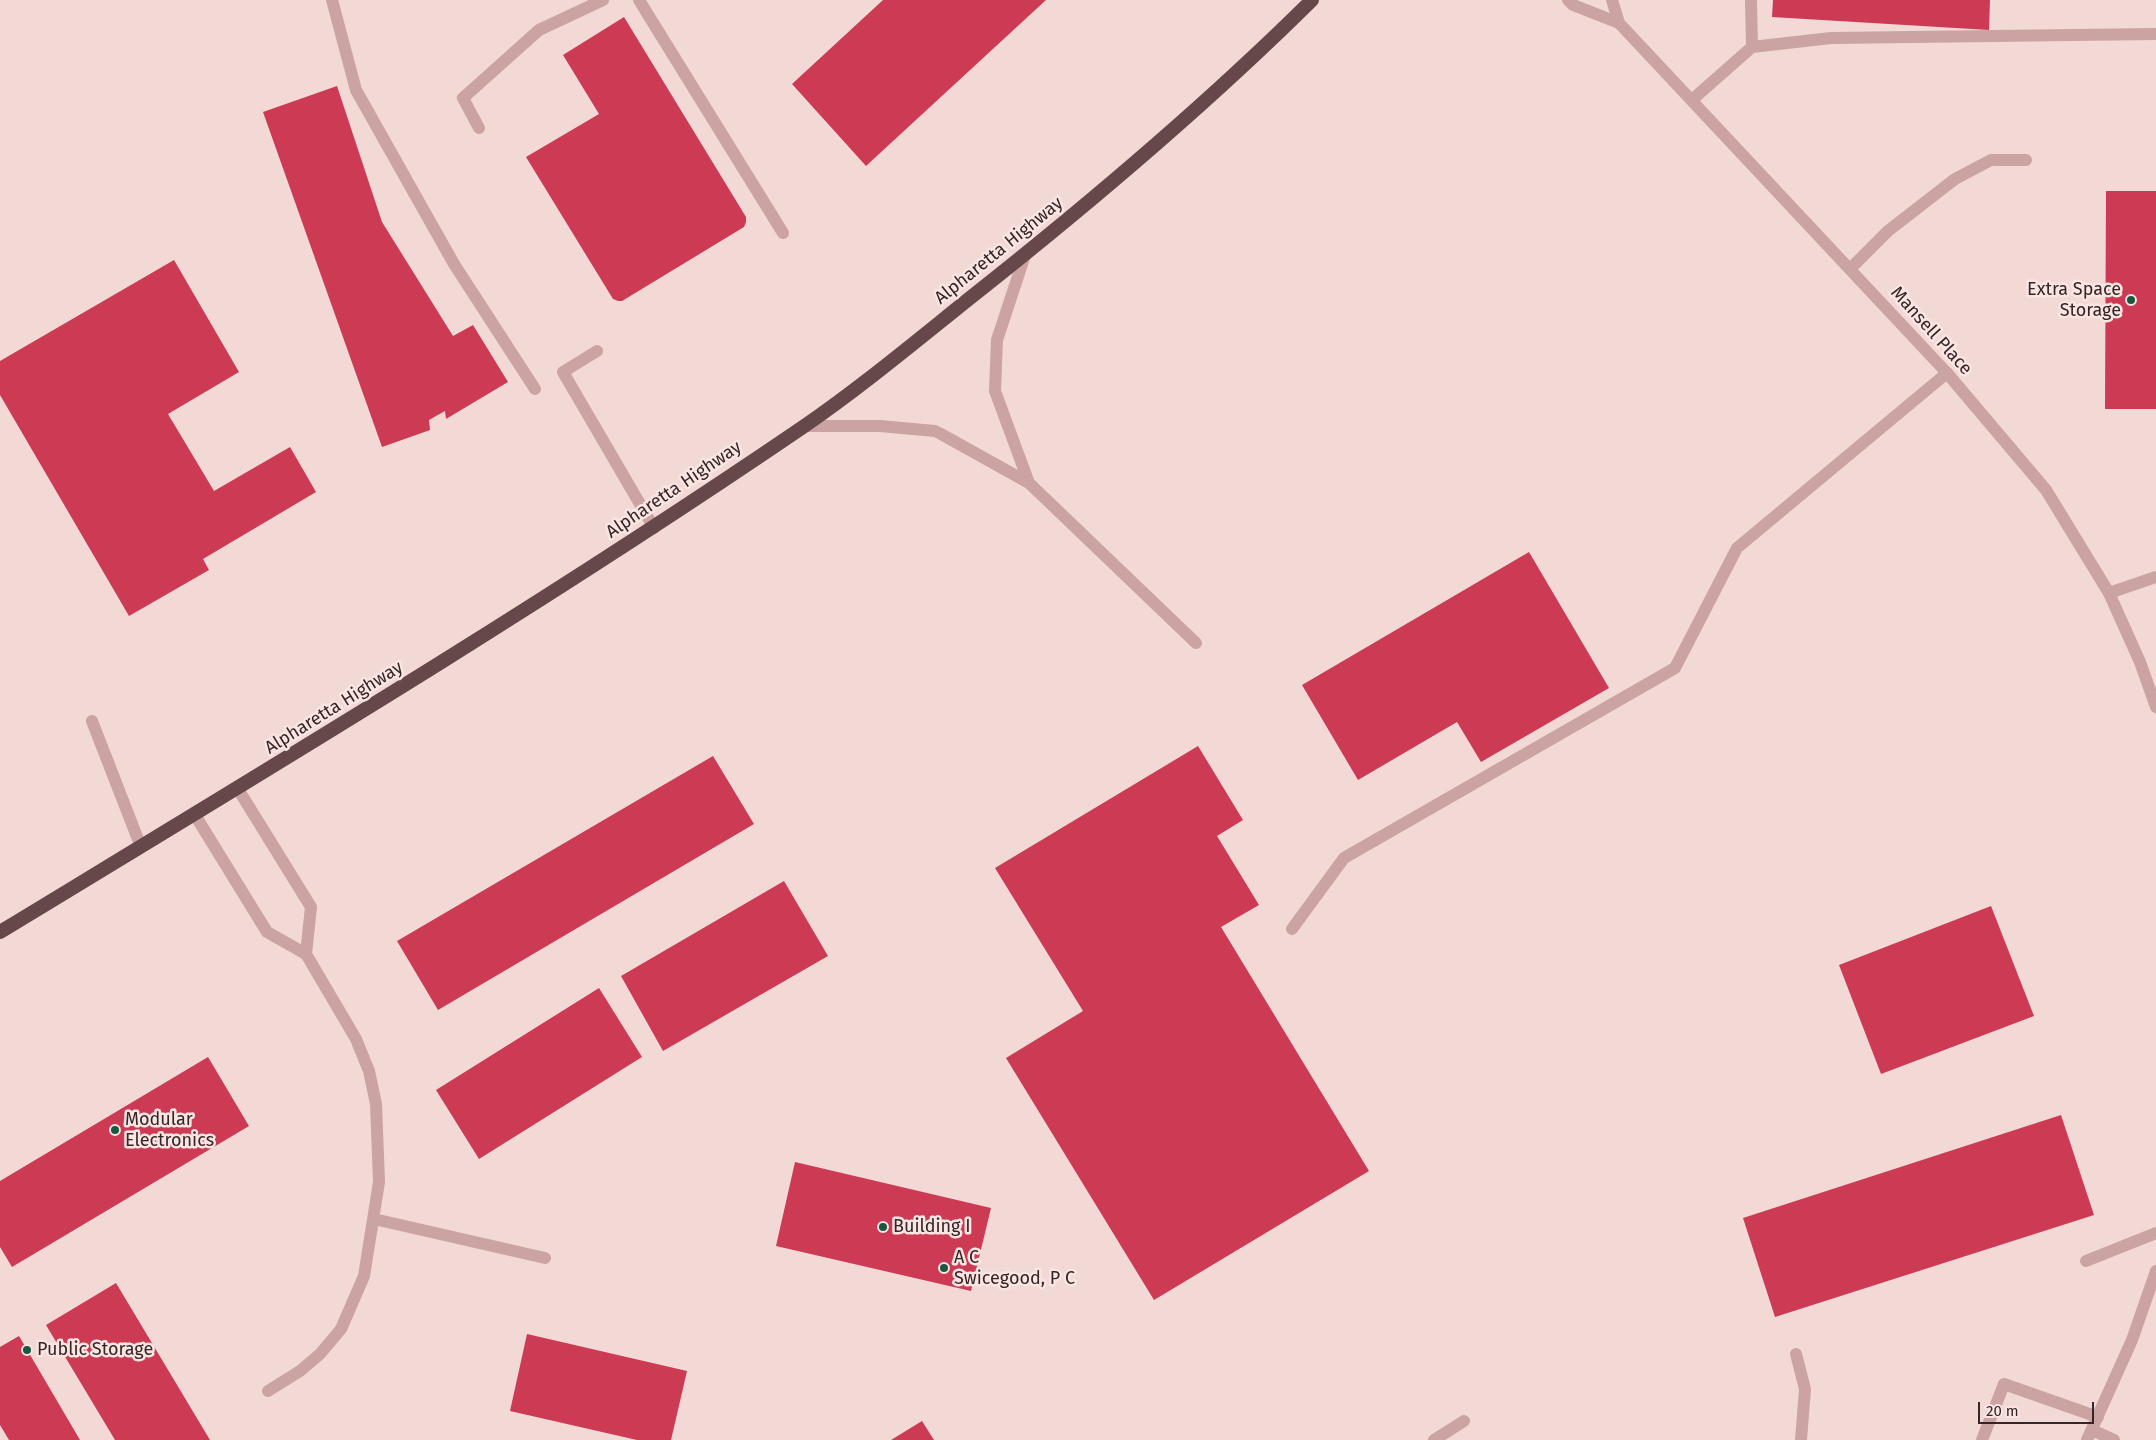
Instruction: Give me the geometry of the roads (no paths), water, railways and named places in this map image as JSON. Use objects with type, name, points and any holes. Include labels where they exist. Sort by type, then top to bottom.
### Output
[{"type":"highway","name":"Alpharetta Highway","points":[[0,932],[238,789],[654,528],[804,426],[882,368],[1068,221],[1239,72],[1312,0]]},
{"type":"street","points":[[332,0],[356,90],[454,264],[535,389]]},
{"type":"street","points":[[479,128],[463,98],[538,30],[603,0]]},
{"type":"street","points":[[639,0],[782,233]]},
{"type":"street","name":"Mansell Place","points":[[1568,0],[1573,5],[1619,23],[1693,99],[1947,373],[2046,490],[2109,594],[2140,662],[2156,707]]},
{"type":"street","name":"Mansell Place","points":[[1612,0],[1619,23]]},
{"type":"street","points":[[1751,0],[1752,47]]},
{"type":"street","points":[[1693,99],[1752,47],[1830,38],[2156,34]]},
{"type":"street","points":[[1850,269],[1888,231],[1955,179],[1991,160],[2026,160]]},
{"type":"street","points":[[1026,254],[997,340],[996,390],[1029,483]]},
{"type":"street","points":[[597,350],[563,372],[654,528]]},
{"type":"street","points":[[1292,929],[1344,858],[1675,668],[1737,548],[1947,373]]},
{"type":"street","points":[[804,426],[880,426],[935,431],[1029,483],[1196,643]]},
{"type":"street","points":[[2109,594],[2156,577]]},
{"type":"street","points":[[92,721],[141,847]]},
{"type":"street","points":[[238,789],[311,907],[306,954]]},
{"type":"street","points":[[195,815],[267,932],[306,954],[356,1039],[369,1071],[376,1104],[379,1182],[364,1276],[341,1329],[320,1354],[300,1371],[268,1390]]},
{"type":"street","points":[[374,1219],[545,1258]]},
{"type":"street","points":[[2086,1261],[2156,1234]]},
{"type":"street","points":[[2114,1440],[2089,1435],[2132,1340],[2156,1272]]},
{"type":"street","points":[[1796,1354],[1805,1389],[1801,1440]]},
{"type":"street","points":[[1982,1440],[2004,1384],[2098,1417]]},
{"type":"street","points":[[1434,1440],[1464,1421]]},
{"type":"place","name":"Extra Space Storage","points":[[2131,300]]},
{"type":"place","name":"Modular Electronics","points":[[115,1130]]},
{"type":"place","name":"Building I","points":[[883,1227]]},
{"type":"place","name":"A C Swicegood, P C","points":[[944,1268]]},
{"type":"place","name":"Public Storage","points":[[27,1350]]}]
